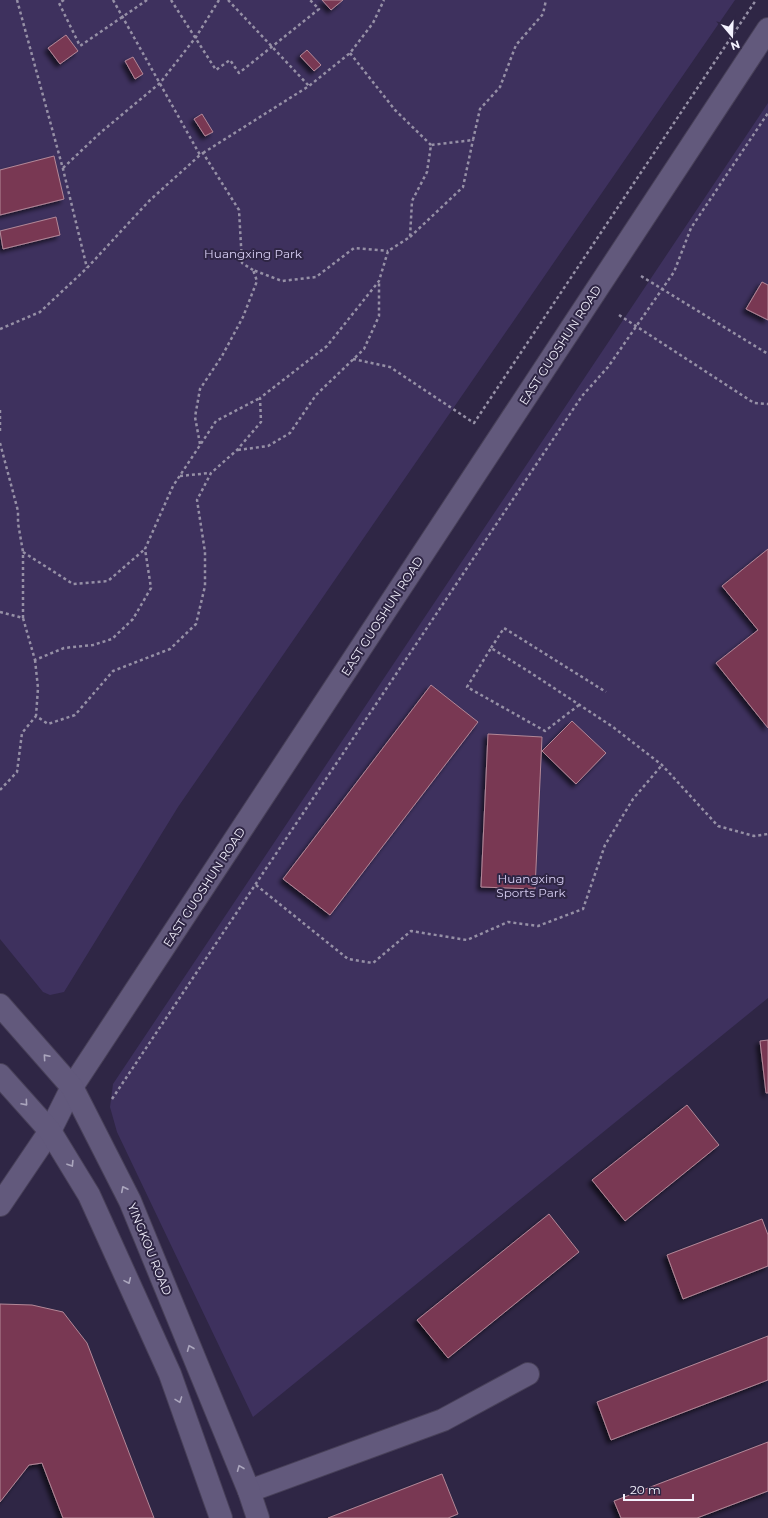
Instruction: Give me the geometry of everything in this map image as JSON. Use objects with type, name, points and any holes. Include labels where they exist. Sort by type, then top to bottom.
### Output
[{"type":"street","name":"EAST GUOSHUN ROAD","points":[[0,1205],[50,1131],[72,1087],[768,29]]},
{"type":"street","name":"YINGKOU ROAD","points":[[0,1005],[72,1087],[130,1201],[249,1491],[258,1518]]},
{"type":"street","points":[[0,1075],[50,1131],[90,1195],[170,1374],[221,1518]]},
{"type":"street","points":[[249,1491],[443,1420],[528,1374]]},
{"type":"path","points":[[17,0],[63,168],[87,268]]},
{"type":"path","points":[[64,0],[59,3],[80,46],[147,0]]},
{"type":"path","points":[[113,0],[201,154],[239,210],[242,263],[253,270],[282,281],[316,277],[354,248],[388,251],[410,237],[463,187],[480,109],[500,87],[516,45],[542,14],[546,0]]},
{"type":"path","points":[[170,0],[196,37],[216,70],[230,60],[239,74],[273,48],[319,9],[310,0]]},
{"type":"path","points":[[63,168],[100,133],[160,83],[196,37],[219,0]]},
{"type":"path","points":[[228,0],[309,86]]},
{"type":"path","points":[[0,329],[40,312],[87,268],[149,201],[201,154],[309,86],[350,53],[373,24],[384,0]]},
{"type":"path","points":[[353,359],[390,367],[474,423],[756,0]]},
{"type":"path","points":[[350,53],[395,110],[431,145]]},
{"type":"path","points":[[112,1099],[582,396],[608,367],[674,272],[691,228],[768,113]]},
{"type":"path","points":[[431,145],[473,140]]},
{"type":"path","points":[[410,237],[412,201],[427,172],[431,145]]},
{"type":"path","points":[[237,450],[268,446],[290,434],[316,395],[364,349],[378,316],[379,281],[388,251]]},
{"type":"path","points":[[200,444],[195,417],[200,389],[222,356],[243,317],[257,281],[253,270]]},
{"type":"path","points":[[641,276],[768,354]]},
{"type":"path","points":[[23,552],[73,584],[108,581],[145,549],[173,486],[216,421],[260,398],[327,346],[379,281]]},
{"type":"path","points":[[619,315],[754,403],[768,404]]},
{"type":"path","points":[[36,716],[48,724],[75,715],[113,671],[170,649],[196,624],[205,586],[205,552],[197,500],[211,473],[237,450],[261,422],[260,398]]},
{"type":"path","points":[[0,410],[0,431]]},
{"type":"path","points":[[0,443],[18,511],[18,523],[23,552],[23,618],[35,660],[38,688],[36,716],[22,733],[17,772],[0,790]]},
{"type":"path","points":[[180,476],[211,473]]},
{"type":"path","points":[[35,660],[64,648],[93,645],[112,639],[133,619],[151,588],[145,549]]},
{"type":"path","points":[[0,612],[23,618]]},
{"type":"path","points":[[579,705],[545,731],[467,687],[504,628],[606,692]]},
{"type":"path","points":[[491,648],[613,727],[662,765],[718,826],[754,836],[768,834]]},
{"type":"path","points":[[256,885],[348,959],[373,963],[411,930],[467,940],[508,922],[538,926],[583,909],[605,845],[633,799],[662,765]]},
{"type":"green space","name":"Huangxing Park","points":[[0,0],[735,0],[178,807],[64,992],[50,995],[43,992],[0,939]]},
{"type":"green space","name":"Huangxing Sports Park","points":[[768,103],[768,998],[253,1417],[117,1132],[110,1107],[113,1084]]},
{"type":"building","points":[[322,0],[343,0],[331,10]]},
{"type":"building","points":[[66,35],[78,51],[60,64],[48,48]]},
{"type":"building","points":[[307,50],[321,65],[314,71],[300,56]]},
{"type":"building","points":[[133,57],[143,74],[135,79],[125,61]]},
{"type":"building","points":[[202,114],[213,132],[205,136],[194,119]]},
{"type":"building","points":[[54,156],[64,199],[0,215],[0,170]]},
{"type":"building","points":[[56,217],[60,235],[3,249],[0,231]]},
{"type":"building","points":[[762,282],[768,285],[768,320],[746,309]]},
{"type":"building","points":[[768,549],[768,728],[716,663],[758,630],[722,586]]},
{"type":"building","points":[[431,685],[478,722],[330,915],[283,879]]},
{"type":"building","points":[[572,721],[606,753],[576,784],[542,751]]},
{"type":"building","points":[[488,734],[542,737],[535,889],[481,887]]},
{"type":"building","points":[[768,1040],[768,1093],[766,1093],[760,1041]]},
{"type":"building","points":[[687,1105],[719,1145],[625,1221],[592,1180]]},
{"type":"building","points":[[549,1214],[579,1252],[448,1358],[417,1320]]},
{"type":"building","points":[[762,1219],[768,1235],[768,1266],[683,1299],[667,1255]]},
{"type":"building","points":[[0,1304],[32,1305],[63,1312],[87,1343],[154,1518],[63,1518],[42,1463],[29,1465],[0,1502]]},
{"type":"building","points":[[768,1336],[768,1380],[611,1440],[597,1402]]},
{"type":"building","points":[[768,1442],[768,1491],[697,1518],[621,1518],[614,1501]]},
{"type":"building","points":[[442,1474],[458,1514],[448,1518],[328,1518]]}]
